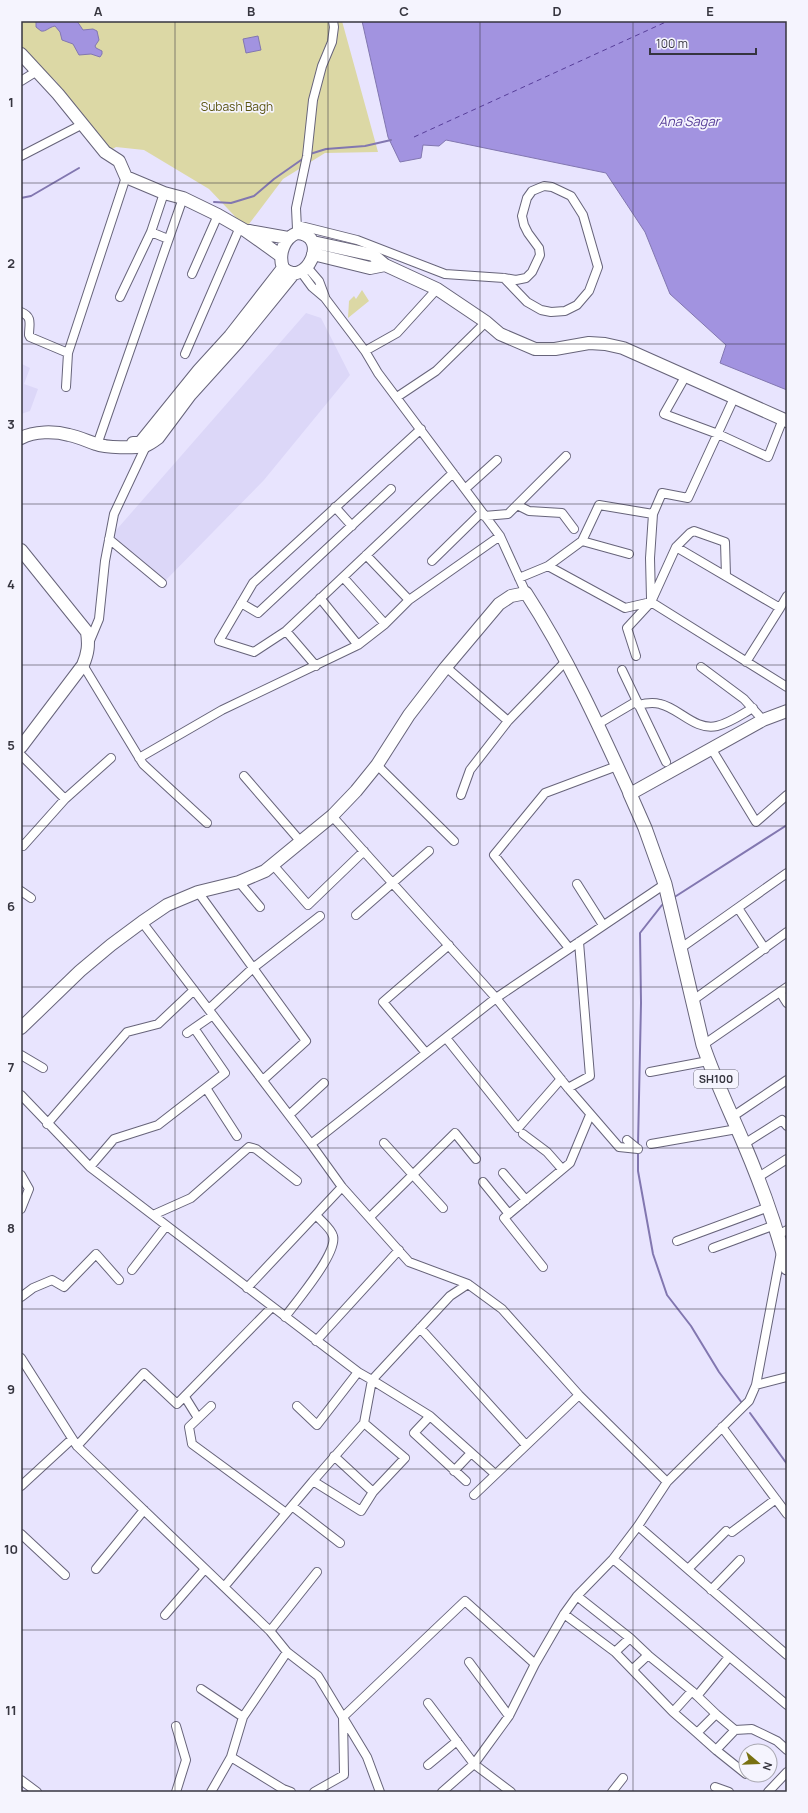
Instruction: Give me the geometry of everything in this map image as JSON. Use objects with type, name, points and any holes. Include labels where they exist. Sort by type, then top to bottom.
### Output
[{"type":"main road","name":"SH100","points":[[630,794],[645,828],[670,904],[692,1000],[708,1061],[781,1234],[787,1268]]},
{"type":"street","points":[[233,340],[282,262],[285,244],[294,232],[296,208],[307,156],[314,100],[322,66],[332,42],[334,27],[333,21]]},
{"type":"street","points":[[21,54],[84,124],[105,152],[118,161],[126,177],[164,193],[183,198],[218,215],[243,229],[282,262],[285,270],[300,271],[319,281],[325,298],[365,351],[378,373],[500,536],[526,593],[548,627],[598,724],[630,794],[763,720],[787,711]]},
{"type":"street","points":[[21,81],[37,71]]},
{"type":"street","points":[[21,156],[84,124]]},
{"type":"street","points":[[66,387],[68,353],[126,177]]},
{"type":"street","points":[[243,229],[294,232],[357,240],[445,274],[504,278],[516,280],[526,278],[532,272],[538,261],[539,248],[528,233],[522,216],[527,198],[532,191],[544,186],[552,187],[571,196],[583,215],[598,267],[589,291],[577,305],[565,311],[551,312],[541,310],[526,302],[504,278]]},
{"type":"street","points":[[120,297],[151,232],[164,193]]},
{"type":"street","points":[[98,443],[183,198]]},
{"type":"street","points":[[192,274],[218,215]]},
{"type":"street","points":[[185,354],[243,229]]},
{"type":"street","points":[[151,232],[168,239]]},
{"type":"street","points":[[294,232],[307,235],[313,242],[373,255],[385,265],[437,289],[486,322],[500,334],[535,348],[555,349],[589,343],[605,344],[623,348],[685,377],[785,420],[768,457],[718,434],[664,414],[685,377]]},
{"type":"street","points":[[98,443],[140,443],[233,340],[300,271],[313,254],[313,242]]},
{"type":"street","points":[[313,254],[370,268],[385,265]]},
{"type":"street","points":[[365,351],[396,333],[437,289]]},
{"type":"street","points":[[21,312],[28,316],[30,320],[30,338],[68,353]]},
{"type":"street","points":[[397,397],[436,371],[486,322]]},
{"type":"street","points":[[21,747],[82,665],[88,653],[89,644],[99,619],[108,539],[117,508],[146,446],[158,438],[187,392]]},
{"type":"street","points":[[651,602],[650,558],[654,514],[662,493],[688,498],[734,398]]},
{"type":"street","points":[[421,429],[253,583],[219,641],[254,652],[286,631],[454,473]]},
{"type":"street","points":[[21,438],[27,435],[53,433],[68,434],[98,443],[146,446]]},
{"type":"street","points":[[432,561],[483,514],[508,514],[566,456]]},
{"type":"street","points":[[465,489],[497,460]]},
{"type":"street","points":[[241,604],[256,613],[258,612],[391,490]]},
{"type":"street","points":[[517,505],[529,511],[562,513],[574,529]]},
{"type":"street","points":[[519,578],[548,566],[582,541],[599,505],[654,514]]},
{"type":"street","points":[[335,507],[352,526]]},
{"type":"street","points":[[636,656],[627,628],[651,602],[676,546],[690,533],[694,531],[725,542],[726,576]]},
{"type":"street","points":[[136,752],[358,645],[385,624],[409,600],[500,536]]},
{"type":"street","points":[[108,539],[162,583]]},
{"type":"street","points":[[582,541],[629,554]]},
{"type":"street","points":[[676,546],[780,608]]},
{"type":"street","points":[[21,550],[87,632],[89,644]]},
{"type":"street","points":[[366,555],[409,600]]},
{"type":"street","points":[[548,566],[625,608],[651,602],[787,687]]},
{"type":"street","points":[[343,576],[385,624]]},
{"type":"street","points":[[23,1026],[80,971],[111,945],[167,905],[198,892],[239,882],[274,866],[332,816],[356,791],[377,765],[409,715],[500,604],[511,596],[526,593]]},
{"type":"street","points":[[746,662],[787,596]]},
{"type":"street","points":[[320,598],[358,645]]},
{"type":"street","points":[[286,631],[316,666]]},
{"type":"street","points":[[461,795],[470,770],[508,721],[566,661]]},
{"type":"street","points":[[82,665],[143,764],[207,823]]},
{"type":"street","points":[[701,667],[731,688],[753,708],[763,720]]},
{"type":"street","points":[[446,668],[508,721]]},
{"type":"street","points":[[622,670],[666,762]]},
{"type":"street","points":[[598,724],[638,703],[662,704],[689,719],[715,727],[724,724],[753,708]]},
{"type":"street","points":[[711,748],[756,822],[787,795]]},
{"type":"street","points":[[21,755],[65,799]]},
{"type":"street","points":[[21,844],[23,846],[65,799],[111,758]]},
{"type":"street","points":[[377,765],[454,841]]},
{"type":"street","points":[[569,948],[494,854],[546,793],[617,766]]},
{"type":"street","points":[[244,776],[301,842]]},
{"type":"street","points":[[332,816],[496,998],[590,1115],[619,1147],[638,1149],[627,1140]]},
{"type":"street","points":[[274,866],[308,905],[364,851]]},
{"type":"street","points":[[356,915],[429,851]]},
{"type":"street","points":[[681,948],[787,873]]},
{"type":"street","points":[[239,882],[260,906]]},
{"type":"street","points":[[577,884],[603,925]]},
{"type":"street","points":[[311,1144],[496,998],[603,925],[665,887]]},
{"type":"street","points":[[21,891],[30,898]]},
{"type":"street","points":[[198,892],[306,1041],[263,1080]]},
{"type":"street","points":[[738,908],[765,949]]},
{"type":"street","points":[[187,1033],[211,1012],[253,968],[320,916]]},
{"type":"street","points":[[142,922],[263,1080],[342,1187],[409,1262],[468,1284],[502,1309],[579,1395],[667,1482]]},
{"type":"street","points":[[692,1000],[787,932]]},
{"type":"street","points":[[568,1088],[590,1076],[579,942]]},
{"type":"street","points":[[426,1053],[383,1002],[449,945]]},
{"type":"street","points":[[703,1044],[787,987]]},
{"type":"street","points":[[47,1124],[127,1032],[158,1024],[194,990]]},
{"type":"street","points":[[780,992],[787,1003]]},
{"type":"street","points":[[90,1167],[114,1139],[158,1125],[225,1073],[194,1028]]},
{"type":"street","points":[[446,1038],[518,1128],[561,1079]]},
{"type":"street","points":[[21,1055],[43,1068]]},
{"type":"street","points":[[650,1072],[708,1061]]},
{"type":"street","points":[[651,1144],[735,1123],[787,1080]]},
{"type":"street","points":[[289,1115],[324,1083]]},
{"type":"street","points":[[206,1088],[237,1136]]},
{"type":"street","points":[[21,1095],[47,1124],[90,1167],[152,1216],[358,1372],[430,1416],[495,1474]]},
{"type":"street","points":[[543,1267],[504,1218],[570,1163],[590,1115]]},
{"type":"street","points":[[744,1144],[782,1120],[787,1126]]},
{"type":"street","points":[[370,1217],[455,1133],[476,1159]]},
{"type":"street","points":[[523,1134],[547,1152],[562,1169]]},
{"type":"street","points":[[384,1143],[443,1208]]},
{"type":"street","points":[[152,1216],[191,1198],[249,1147],[256,1149],[297,1181]]},
{"type":"street","points":[[758,1178],[787,1159]]},
{"type":"street","points":[[503,1173],[526,1200]]},
{"type":"street","points":[[21,1175],[29,1190],[21,1209]]},
{"type":"street","points":[[482,1182],[509,1214]]},
{"type":"street","points":[[247,1288],[342,1187]]},
{"type":"street","points":[[677,1242],[769,1207]]},
{"type":"street","points":[[285,1317],[325,1263],[333,1246],[334,1241],[332,1232],[316,1215]]},
{"type":"street","points":[[132,1270],[166,1226]]},
{"type":"street","points":[[442,1792],[474,1764],[509,1716],[535,1664],[564,1614],[577,1596],[613,1559],[638,1526],[667,1482],[749,1401],[756,1385],[781,1234],[713,1248]]},
{"type":"street","points":[[316,1341],[399,1250]]},
{"type":"street","points":[[21,1297],[33,1288],[52,1280],[64,1288],[96,1254],[119,1280]]},
{"type":"street","points":[[224,1587],[313,1480],[364,1423],[372,1380],[450,1296],[468,1284]]},
{"type":"street","points":[[77,1446],[144,1373],[177,1404],[272,1307]]},
{"type":"street","points":[[420,1328],[526,1445]]},
{"type":"street","points":[[21,1358],[77,1446],[270,1631],[287,1652],[318,1676],[367,1757],[380,1792]]},
{"type":"street","points":[[297,1406],[317,1425],[358,1372]]},
{"type":"street","points":[[756,1385],[787,1377]]},
{"type":"street","points":[[474,1495],[579,1395]]},
{"type":"street","points":[[185,1397],[198,1418]]},
{"type":"street","points":[[211,1406],[188,1427],[192,1444],[286,1514]]},
{"type":"street","points":[[430,1416],[414,1433],[466,1481]]},
{"type":"street","points":[[313,1480],[361,1511],[373,1492],[405,1458],[364,1423]]},
{"type":"street","points":[[722,1427],[787,1514]]},
{"type":"street","points":[[22,1484],[72,1439]]},
{"type":"street","points":[[454,1471],[471,1453]]},
{"type":"street","points":[[334,1456],[373,1492]]},
{"type":"street","points":[[688,1569],[729,1531],[776,1499]]},
{"type":"street","points":[[292,1506],[340,1543]]},
{"type":"street","points":[[96,1570],[144,1510]]},
{"type":"street","points":[[638,1526],[787,1655]]},
{"type":"street","points":[[21,1534],[65,1575]]},
{"type":"street","points":[[613,1559],[787,1705]]},
{"type":"street","points":[[711,1590],[740,1560]]},
{"type":"street","points":[[165,1615],[205,1569]]},
{"type":"street","points":[[270,1631],[317,1572]]},
{"type":"street","points":[[577,1596],[630,1638],[735,1730]]},
{"type":"street","points":[[314,1792],[344,1775],[343,1717],[465,1601],[535,1664]]},
{"type":"street","points":[[564,1614],[615,1652],[673,1712],[738,1768]]},
{"type":"street","points":[[615,1652],[630,1638]]},
{"type":"street","points":[[210,1792],[231,1758],[243,1717],[287,1652]]},
{"type":"street","points":[[632,1670],[648,1655]]},
{"type":"street","points":[[673,1712],[695,1694],[729,1657]]},
{"type":"street","points":[[469,1662],[509,1716]]},
{"type":"street","points":[[201,1690],[243,1717]]},
{"type":"street","points":[[428,1703],[474,1764],[512,1792]]},
{"type":"street","points":[[697,1733],[716,1714]]},
{"type":"street","points":[[176,1726],[186,1760],[176,1792]]},
{"type":"street","points":[[716,1750],[735,1730],[752,1728],[777,1741],[787,1750]]},
{"type":"street","points":[[428,1764],[457,1741]]},
{"type":"street","points":[[231,1758],[283,1790],[291,1792]]},
{"type":"street","points":[[768,1792],[787,1772]]},
{"type":"street","points":[[612,1792],[623,1778]]},
{"type":"street","points":[[21,1780],[37,1792]]},
{"type":"street","points":[[715,1787],[729,1792]]},
{"type":"shaded area","points":[[306,313],[321,318],[350,375],[264,480],[164,582],[111,536]]},
{"type":"shaded area","points":[[21,351],[22,364],[30,368],[24,384],[38,389],[30,411],[21,414]]},
{"type":"green space","name":"Subash Bagh","points":[[21,21],[342,21],[378,152],[325,153],[283,179],[246,228],[209,189],[144,150],[116,147],[103,154],[56,81],[21,52]]},
{"type":"green space","points":[[362,290],[369,301],[348,318],[349,301],[354,296],[356,299]]},
{"type":"water","points":[[36,21],[77,21],[83,30],[93,29],[97,31],[99,40],[95,46],[102,51],[102,54],[100,57],[91,54],[79,55],[73,44],[62,40],[60,32],[55,26],[41,31],[36,27]]},
{"type":"water","name":"Ana Sagar","points":[[362,21],[787,21],[787,390],[720,363],[726,345],[670,294],[645,232],[606,173],[446,140],[439,146],[423,145],[421,158],[400,162],[388,137]]},
{"type":"water","points":[[258,36],[261,50],[246,53],[243,39]]},
{"type":"waterway","points":[[310,154],[326,149],[365,146],[391,140]]},
{"type":"waterway","points":[[214,202],[231,203],[254,196],[274,179],[304,158]]},
{"type":"waterway","points":[[21,198],[31,196],[79,168]]},
{"type":"waterway","points":[[673,898],[787,825]]},
{"type":"waterway","points":[[638,1145],[641,1003],[640,933],[662,905]]},
{"type":"waterway","points":[[638,1152],[638,1171],[653,1254],[667,1295],[691,1326],[719,1372],[742,1403]]},
{"type":"waterway","points":[[750,1413],[787,1464]]},
{"type":"ferry route","points":[[414,137],[668,21]]}]
